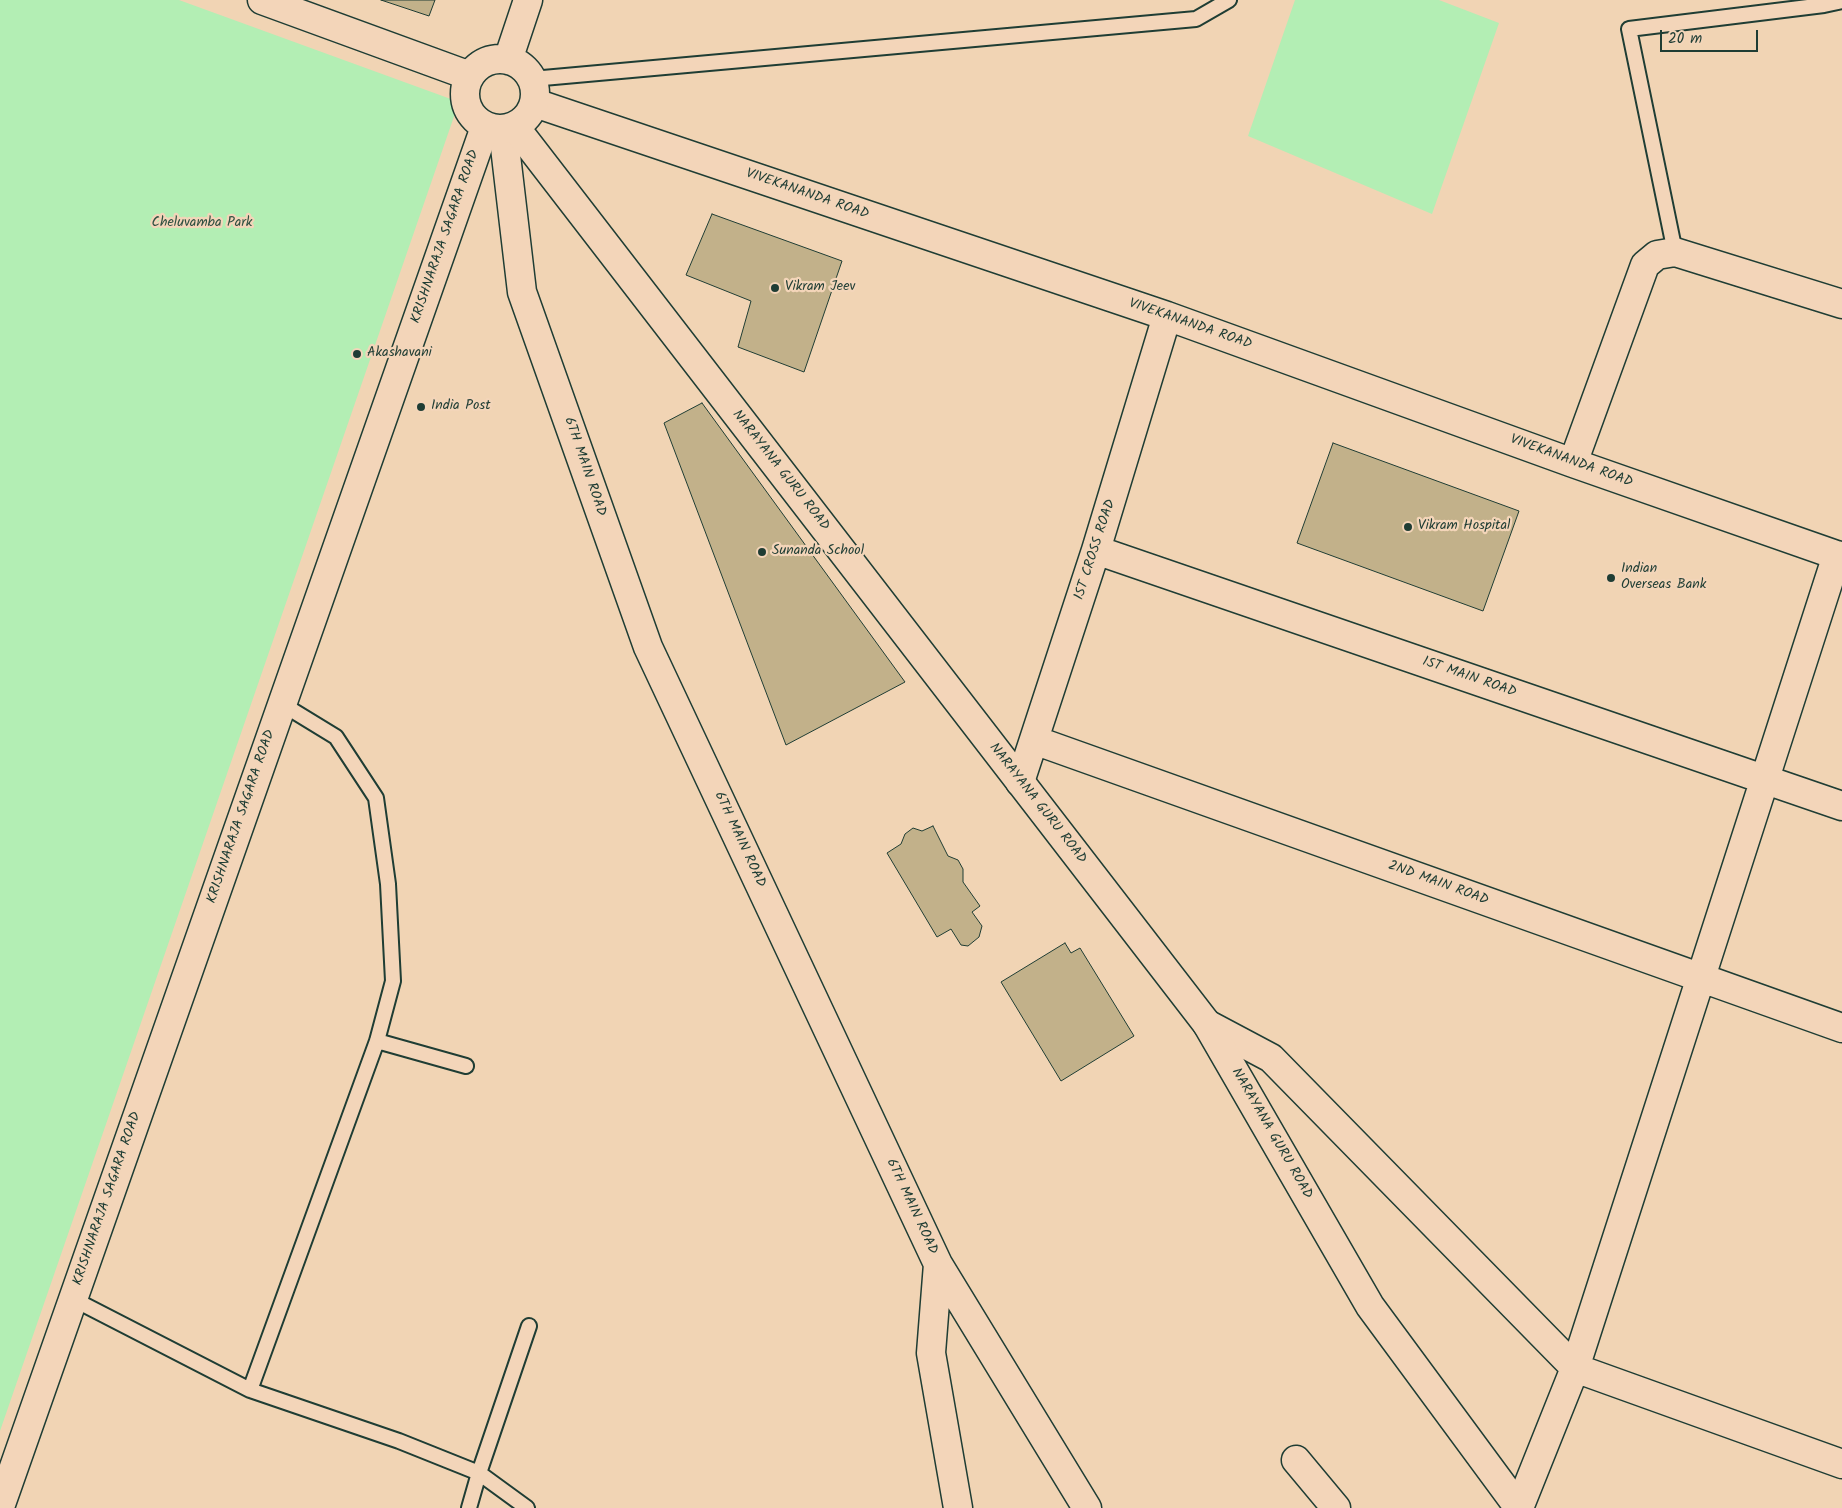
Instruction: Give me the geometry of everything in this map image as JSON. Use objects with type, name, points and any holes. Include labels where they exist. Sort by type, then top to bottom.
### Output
[{"type":"street","points":[[262,0],[470,76]]},
{"type":"street","points":[[508,60],[528,0]]},
{"type":"street","points":[[493,60],[516,62],[526,70],[533,91],[530,114],[522,122],[501,128],[478,123],[470,114],[465,104],[466,80],[470,76],[482,63],[493,60]]},
{"type":"street","name":"VIVEKANANDA ROAD","points":[[533,91],[1167,316],[1573,463],[1839,556]]},
{"type":"street","name":"KRISHNARAJA SAGARA ROAD","points":[[0,1507],[282,704],[501,128]]},
{"type":"street","name":"NARAYANA GURU ROAD","points":[[501,128],[1020,782],[1208,1024],[1370,1306],[1519,1508]]},
{"type":"street","name":"6TH MAIN ROAD","points":[[501,128],[522,292],[648,647],[938,1264],[1087,1508]]},
{"type":"street","points":[[1573,463],[1645,265],[1657,255],[1675,252],[1842,304]]},
{"type":"street","name":"1ST CROSS ROAD","points":[[1020,782],[1096,550],[1167,316]]},
{"type":"street","name":"1ST MAIN ROAD","points":[[1096,550],[1842,806]]},
{"type":"street","points":[[1519,1508],[1575,1368],[1764,780],[1839,556]]},
{"type":"street","name":"2ND MAIN ROAD","points":[[1034,740],[1842,1028]]},
{"type":"street","points":[[1208,1024],[1271,1058],[1575,1368],[1842,1464]]},
{"type":"street","points":[[938,1264],[931,1353],[958,1508]]},
{"type":"street","points":[[1296,1460],[1336,1508]]},
{"type":"lane","points":[[533,91],[1196,19],[1229,0]]},
{"type":"lane","points":[[1675,252],[1629,30],[1824,5],[1842,1]]},
{"type":"lane","points":[[250,1390],[377,1041],[393,981],[388,884],[376,798],[336,737],[282,704]]},
{"type":"lane","points":[[377,1041],[466,1066]]},
{"type":"lane","points":[[73,1299],[250,1390],[399,1441],[479,1473],[527,1508]]},
{"type":"lane","points":[[469,1508],[529,1326]]},
{"type":"green space","name":"Cheluvamba Park","points":[[0,0],[179,0],[459,102],[0,1431]]},
{"type":"green space","points":[[1295,0],[1439,0],[1499,23],[1432,214],[1248,136]]},
{"type":"building","points":[[381,0],[435,0],[429,16]]},
{"type":"building","name":"Vikram Jeev","points":[[712,214],[842,261],[804,372],[738,347],[751,301],[686,275]]},
{"type":"building","name":"Sunanda School","points":[[702,403],[905,682],[786,745],[664,423]]},
{"type":"building","name":"Vikram Hospital","points":[[1333,443],[1519,511],[1483,611],[1297,543]]},
{"type":"building","points":[[933,826],[948,856],[958,860],[963,869],[963,882],[980,906],[972,912],[982,926],[979,937],[968,946],[961,945],[951,929],[937,937],[887,853],[901,844],[905,834],[913,828],[922,831]]},
{"type":"building","points":[[1065,943],[1071,953],[1080,948],[1134,1036],[1061,1081],[1001,982]]},
{"type":"place","name":"Vikram Jeev","points":[[775,288]]},
{"type":"place","name":"Akashavani","points":[[357,354]]},
{"type":"place","name":"India Post","points":[[421,407]]},
{"type":"place","name":"Vikram Hospital","points":[[1408,527]]},
{"type":"place","name":"Sunanda School","points":[[762,552]]},
{"type":"place","name":"Indian Overseas Bank","points":[[1611,578]]}]
